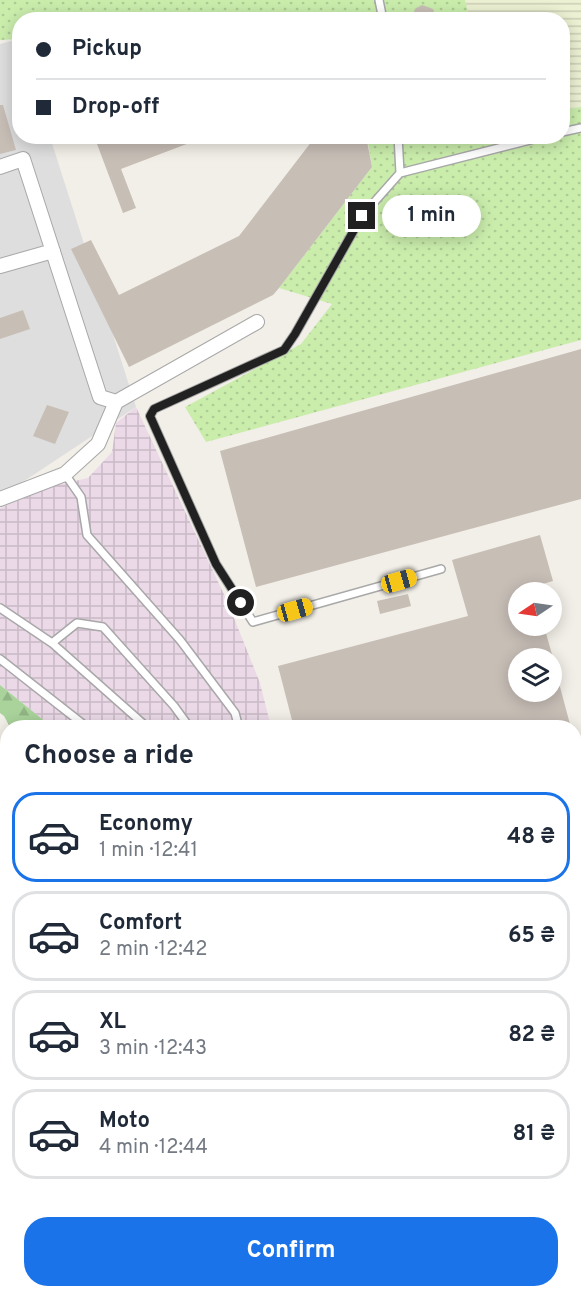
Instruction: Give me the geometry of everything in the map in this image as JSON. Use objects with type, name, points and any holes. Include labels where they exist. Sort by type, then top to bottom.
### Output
[{"type":"street","points":[[0,167],[23,159],[100,397],[116,402]]},
{"type":"street","points":[[0,266],[53,251]]},
{"type":"street","points":[[0,499],[65,474],[98,444],[116,402],[257,322]]},
{"type":"lane","points":[[398,144],[400,173]]},
{"type":"lane","points":[[441,569],[253,622],[216,564],[150,416],[154,409],[284,350],[362,216],[400,173],[514,144]]},
{"type":"lane","points":[[65,474],[81,497],[87,535],[180,640],[236,713],[237,720]]},
{"type":"lane","points":[[0,608],[52,643],[139,720]]},
{"type":"lane","points":[[52,643],[77,623],[103,627],[184,720]]},
{"type":"lane","points":[[0,658],[78,720]]},
{"type":"shaded area","points":[[12,41],[12,144],[52,144],[136,407],[0,497],[0,44]]},
{"type":"shaded area","points":[[136,407],[228,603],[260,683],[269,720],[43,720],[0,685],[0,508],[53,486],[88,478],[112,452],[116,423]]},
{"type":"green space","points":[[0,0],[465,0],[468,12],[12,12],[12,39],[0,40]]},
{"type":"green space","points":[[465,0],[581,0],[581,107],[570,109],[570,12],[468,12]]},
{"type":"green space","points":[[581,107],[581,340],[206,442],[185,407],[301,344],[332,304],[279,288],[372,167],[368,144],[570,144],[570,109]]},
{"type":"green space","points":[[0,685],[43,720],[6,720],[0,713]]},
{"type":"building","points":[[422,5],[433,9],[434,12],[414,12]]},
{"type":"building","points":[[0,105],[3,105],[12,144],[14,144],[16,150],[0,154]]},
{"type":"building","points":[[97,144],[187,144],[121,169],[136,208],[123,213]]},
{"type":"building","points":[[310,144],[368,144],[372,167],[273,295],[129,367],[71,249],[91,240],[119,295],[239,236]]},
{"type":"building","points":[[23,310],[30,329],[0,339],[0,318]]},
{"type":"building","points":[[581,349],[581,499],[256,587],[220,451]]},
{"type":"building","points":[[47,405],[69,412],[55,444],[33,436]]},
{"type":"building","points":[[540,535],[553,581],[508,582],[508,636],[547,636],[550,648],[508,648],[508,702],[562,702],[562,694],[569,720],[292,720],[278,666],[468,616],[452,560]]},
{"type":"building","points":[[408,594],[411,606],[380,614],[377,601]]},
{"type":"route","points":[[241,603],[216,564],[150,416],[154,409],[284,350],[362,216]]}]
